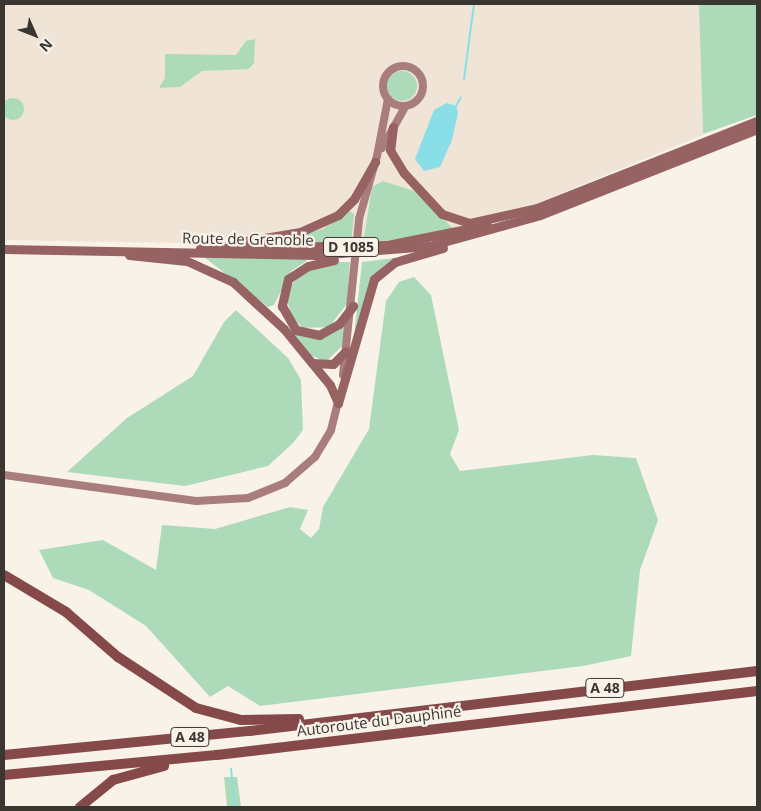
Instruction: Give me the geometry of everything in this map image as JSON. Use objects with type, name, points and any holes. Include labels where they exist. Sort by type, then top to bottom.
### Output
[{"type":"highway","points":[[4,575],[66,612],[118,657],[206,713],[253,721],[376,716]]},
{"type":"highway","name":"Autoroute du Dauphiné","points":[[4,755],[376,716],[757,671]]},
{"type":"highway","name":"Autoroute du Dauphiné","points":[[4,775],[217,755],[757,691]]},
{"type":"highway","points":[[80,807],[97,790],[120,777],[217,755]]},
{"type":"main road","points":[[160,251],[262,240],[319,225],[354,199],[376,159],[393,127],[405,106],[417,101],[423,86],[419,74],[408,67],[387,74],[383,86],[388,99],[376,159],[365,195],[355,286],[338,403]]},
{"type":"main road","points":[[388,99],[405,106]]},
{"type":"main road","name":"D 1085","points":[[539,212],[757,121]]},
{"type":"main road","points":[[393,127],[393,159],[442,214],[470,223],[539,212]]},
{"type":"main road","name":"D 1085","points":[[539,212],[757,129]]},
{"type":"main road","name":"Route de Grenoble","points":[[4,248],[388,253],[470,238],[539,212]]},
{"type":"main road","name":"Route de Grenoble","points":[[160,251],[387,245],[469,231],[539,212]]},
{"type":"main road","points":[[4,474],[196,501],[248,498],[273,490],[306,466],[331,430],[374,278],[395,262],[470,238]]},
{"type":"main road","points":[[62,249],[187,261],[211,268],[257,302],[312,363],[338,403]]},
{"type":"main road","points":[[352,306],[339,324],[313,335],[290,324],[281,298],[288,279],[308,266],[388,253]]},
{"type":"main road","points":[[312,363],[333,364],[346,351]]},
{"type":"shaded area","points":[[4,4],[699,4],[703,135],[489,223],[398,240],[294,245],[4,240]]},
{"type":"green space","points":[[699,4],[757,4],[757,115],[703,134]]},
{"type":"green space","points":[[255,39],[254,63],[249,69],[202,71],[180,87],[159,88],[165,78],[165,54],[236,55],[246,41]]},
{"type":"green space","points":[[402,71],[412,76],[417,86],[412,96],[402,101],[392,96],[387,86],[392,76]]},
{"type":"green space","points":[[13,98],[21,101],[24,109],[21,117],[13,120],[5,117],[2,109],[5,101]]},
{"type":"green space","points":[[383,181],[414,191],[456,231],[363,244],[372,187]]},
{"type":"green space","points":[[350,211],[354,214],[351,245],[259,246],[323,229]]},
{"type":"green space","points":[[204,257],[303,258],[307,261],[291,271],[274,305],[268,307]]},
{"type":"green space","points":[[394,258],[379,270],[354,336],[362,262]]},
{"type":"green space","points":[[333,262],[350,262],[347,304],[329,327],[303,328],[292,318],[285,293],[302,272]]},
{"type":"green space","points":[[414,277],[431,295],[459,430],[450,454],[460,471],[593,455],[636,458],[658,520],[640,570],[631,656],[583,666],[260,706],[228,686],[210,697],[146,626],[89,590],[53,578],[39,550],[103,540],[156,570],[162,525],[215,529],[290,507],[308,510],[300,529],[311,538],[319,529],[323,507],[369,429],[386,301],[399,282]]},
{"type":"green space","points":[[236,310],[288,358],[301,380],[303,430],[293,443],[268,466],[185,486],[67,472],[127,418],[193,376],[224,322]]},
{"type":"green space","points":[[346,325],[342,346],[326,362],[310,355],[290,332],[317,339]]},
{"type":"green space","points":[[224,777],[237,777],[241,807],[227,807]]},
{"type":"water","points":[[447,103],[456,106],[458,113],[452,140],[440,167],[424,171],[415,159],[434,110]]},
{"type":"waterway","points":[[464,79],[474,4]]},
{"type":"waterway","points":[[456,106],[461,97]]},
{"type":"waterway","points":[[231,769],[235,807]]}]
